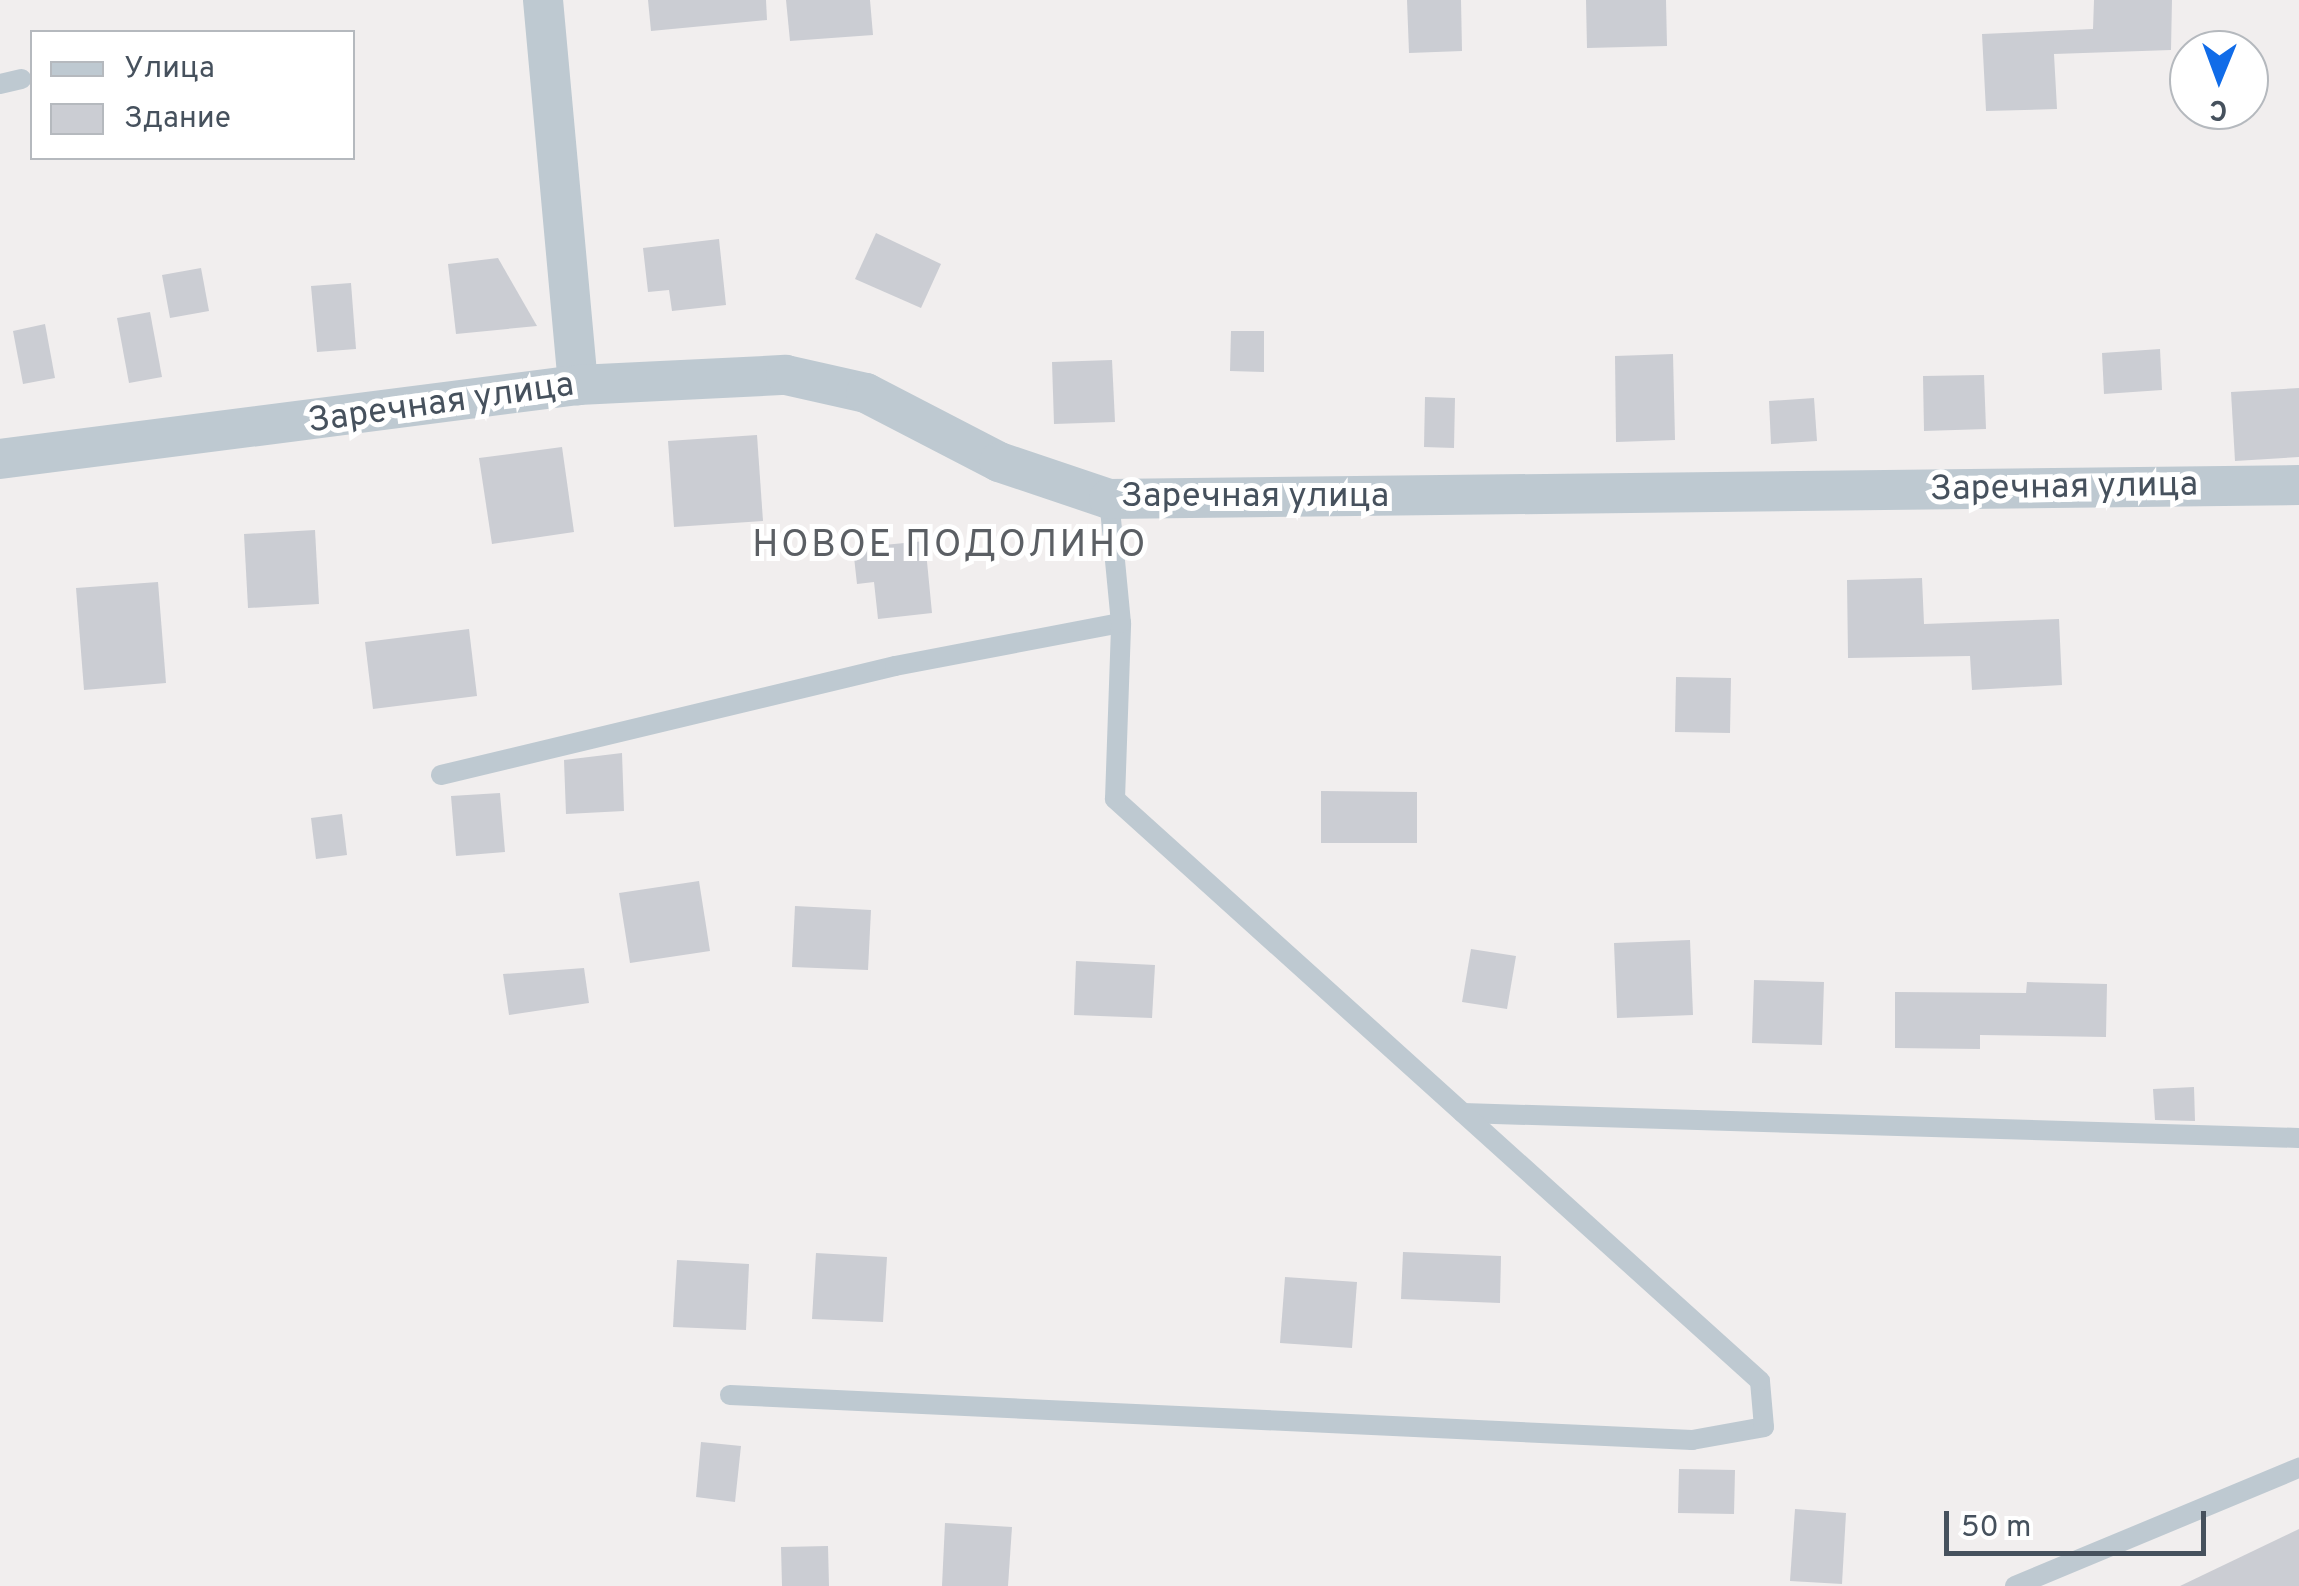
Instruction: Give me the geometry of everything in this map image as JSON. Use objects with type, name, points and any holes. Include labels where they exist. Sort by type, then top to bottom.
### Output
[{"type":"street","points":[[543,0],[578,385]]},
{"type":"street","name":"Заречная улица","points":[[0,459],[578,385],[786,375],[866,394],[999,462],[1109,499],[2299,484]]},
{"type":"lane","points":[[0,84],[21,79]]},
{"type":"lane","points":[[730,1395],[1692,1440],[1764,1426],[1760,1382],[1115,799],[1121,624],[1109,499]]},
{"type":"lane","points":[[442,775],[895,666],[1121,624]]},
{"type":"lane","points":[[1463,1113],[2299,1138]]},
{"type":"lane","points":[[2014,1586],[2299,1468]]},
{"type":"building","points":[[648,0],[766,0],[767,20],[651,31]]},
{"type":"building","points":[[786,0],[870,0],[873,35],[790,41]]},
{"type":"building","points":[[1407,0],[1461,0],[1462,51],[1409,53]]},
{"type":"building","points":[[1586,0],[1666,0],[1667,46],[1587,48]]},
{"type":"building","points":[[2094,0],[2172,0],[2169,50],[2054,54],[2057,109],[1986,111],[1982,34],[2093,29]]},
{"type":"building","points":[[876,233],[941,264],[921,308],[855,279]]},
{"type":"building","points":[[719,239],[726,305],[672,311],[669,290],[648,292],[643,248]]},
{"type":"building","points":[[498,258],[537,326],[456,334],[448,264]]},
{"type":"building","points":[[201,268],[209,311],[170,318],[162,275]]},
{"type":"building","points":[[351,283],[356,349],[317,352],[311,286]]},
{"type":"building","points":[[150,312],[162,377],[129,383],[117,318]]},
{"type":"building","points":[[45,324],[55,378],[23,384],[13,331]]},
{"type":"building","points":[[1231,331],[1264,331],[1264,372],[1230,371]]},
{"type":"building","points":[[2160,349],[2162,390],[2104,394],[2102,353]]},
{"type":"building","points":[[1673,354],[1675,440],[1616,442],[1615,356]]},
{"type":"building","points":[[1112,360],[1115,422],[1054,424],[1052,362]]},
{"type":"building","points":[[1984,375],[1986,429],[1924,431],[1923,376]]},
{"type":"building","points":[[2299,388],[2299,457],[2235,461],[2231,392]]},
{"type":"building","points":[[1425,397],[1455,398],[1454,448],[1424,447]]},
{"type":"building","points":[[1814,398],[1817,441],[1771,444],[1769,401]]},
{"type":"building","points":[[757,435],[763,521],[674,527],[668,441]]},
{"type":"building","points":[[562,447],[574,532],[492,544],[479,458]]},
{"type":"building","points":[[315,530],[319,604],[248,608],[244,534]]},
{"type":"building","points":[[925,541],[932,613],[878,619],[874,582],[857,584],[853,548]]},
{"type":"building","points":[[1922,578],[1924,624],[2059,619],[2062,685],[1972,690],[1970,656],[1848,658],[1847,580]]},
{"type":"building","points":[[158,582],[166,683],[84,690],[76,588]]},
{"type":"building","points":[[469,629],[477,696],[373,709],[365,642]]},
{"type":"building","points":[[1676,677],[1731,678],[1730,733],[1675,732]]},
{"type":"building","points":[[622,753],[624,811],[566,814],[564,760]]},
{"type":"building","points":[[1321,791],[1417,792],[1417,843],[1321,843]]},
{"type":"building","points":[[500,793],[505,852],[456,856],[451,796]]},
{"type":"building","points":[[342,814],[347,855],[316,859],[311,818]]},
{"type":"building","points":[[699,881],[710,951],[630,963],[619,893]]},
{"type":"building","points":[[795,906],[871,910],[868,970],[792,967]]},
{"type":"building","points":[[1690,940],[1693,1015],[1617,1018],[1614,943]]},
{"type":"building","points":[[1471,949],[1516,956],[1507,1009],[1462,1002]]},
{"type":"building","points":[[1076,961],[1155,965],[1152,1018],[1074,1015]]},
{"type":"building","points":[[584,968],[589,1003],[509,1015],[503,974]]},
{"type":"building","points":[[1754,980],[1824,982],[1822,1045],[1752,1043]]},
{"type":"building","points":[[2027,982],[2107,984],[2106,1037],[1980,1035],[1980,1049],[1895,1048],[1895,992],[2026,993]]},
{"type":"building","points":[[2194,1087],[2195,1121],[2155,1120],[2153,1089]]},
{"type":"building","points":[[1403,1252],[1501,1256],[1500,1303],[1401,1299]]},
{"type":"building","points":[[816,1253],[887,1257],[883,1322],[812,1319]]},
{"type":"building","points":[[677,1260],[749,1264],[746,1330],[673,1327]]},
{"type":"building","points":[[1285,1277],[1357,1282],[1352,1348],[1280,1343]]},
{"type":"building","points":[[701,1442],[741,1446],[735,1502],[696,1497]]},
{"type":"building","points":[[1679,1469],[1735,1470],[1734,1514],[1678,1513]]},
{"type":"building","points":[[1795,1509],[1846,1513],[1842,1584],[1790,1581]]},
{"type":"building","points":[[945,1523],[1012,1527],[1008,1586],[942,1586]]},
{"type":"building","points":[[2299,1529],[2299,1586],[2180,1586]]},
{"type":"building","points":[[828,1546],[829,1586],[782,1586],[781,1547]]},
{"type":"district","name":"НОВОЕ ПОДОЛИНО","points":[[950,547]]}]
